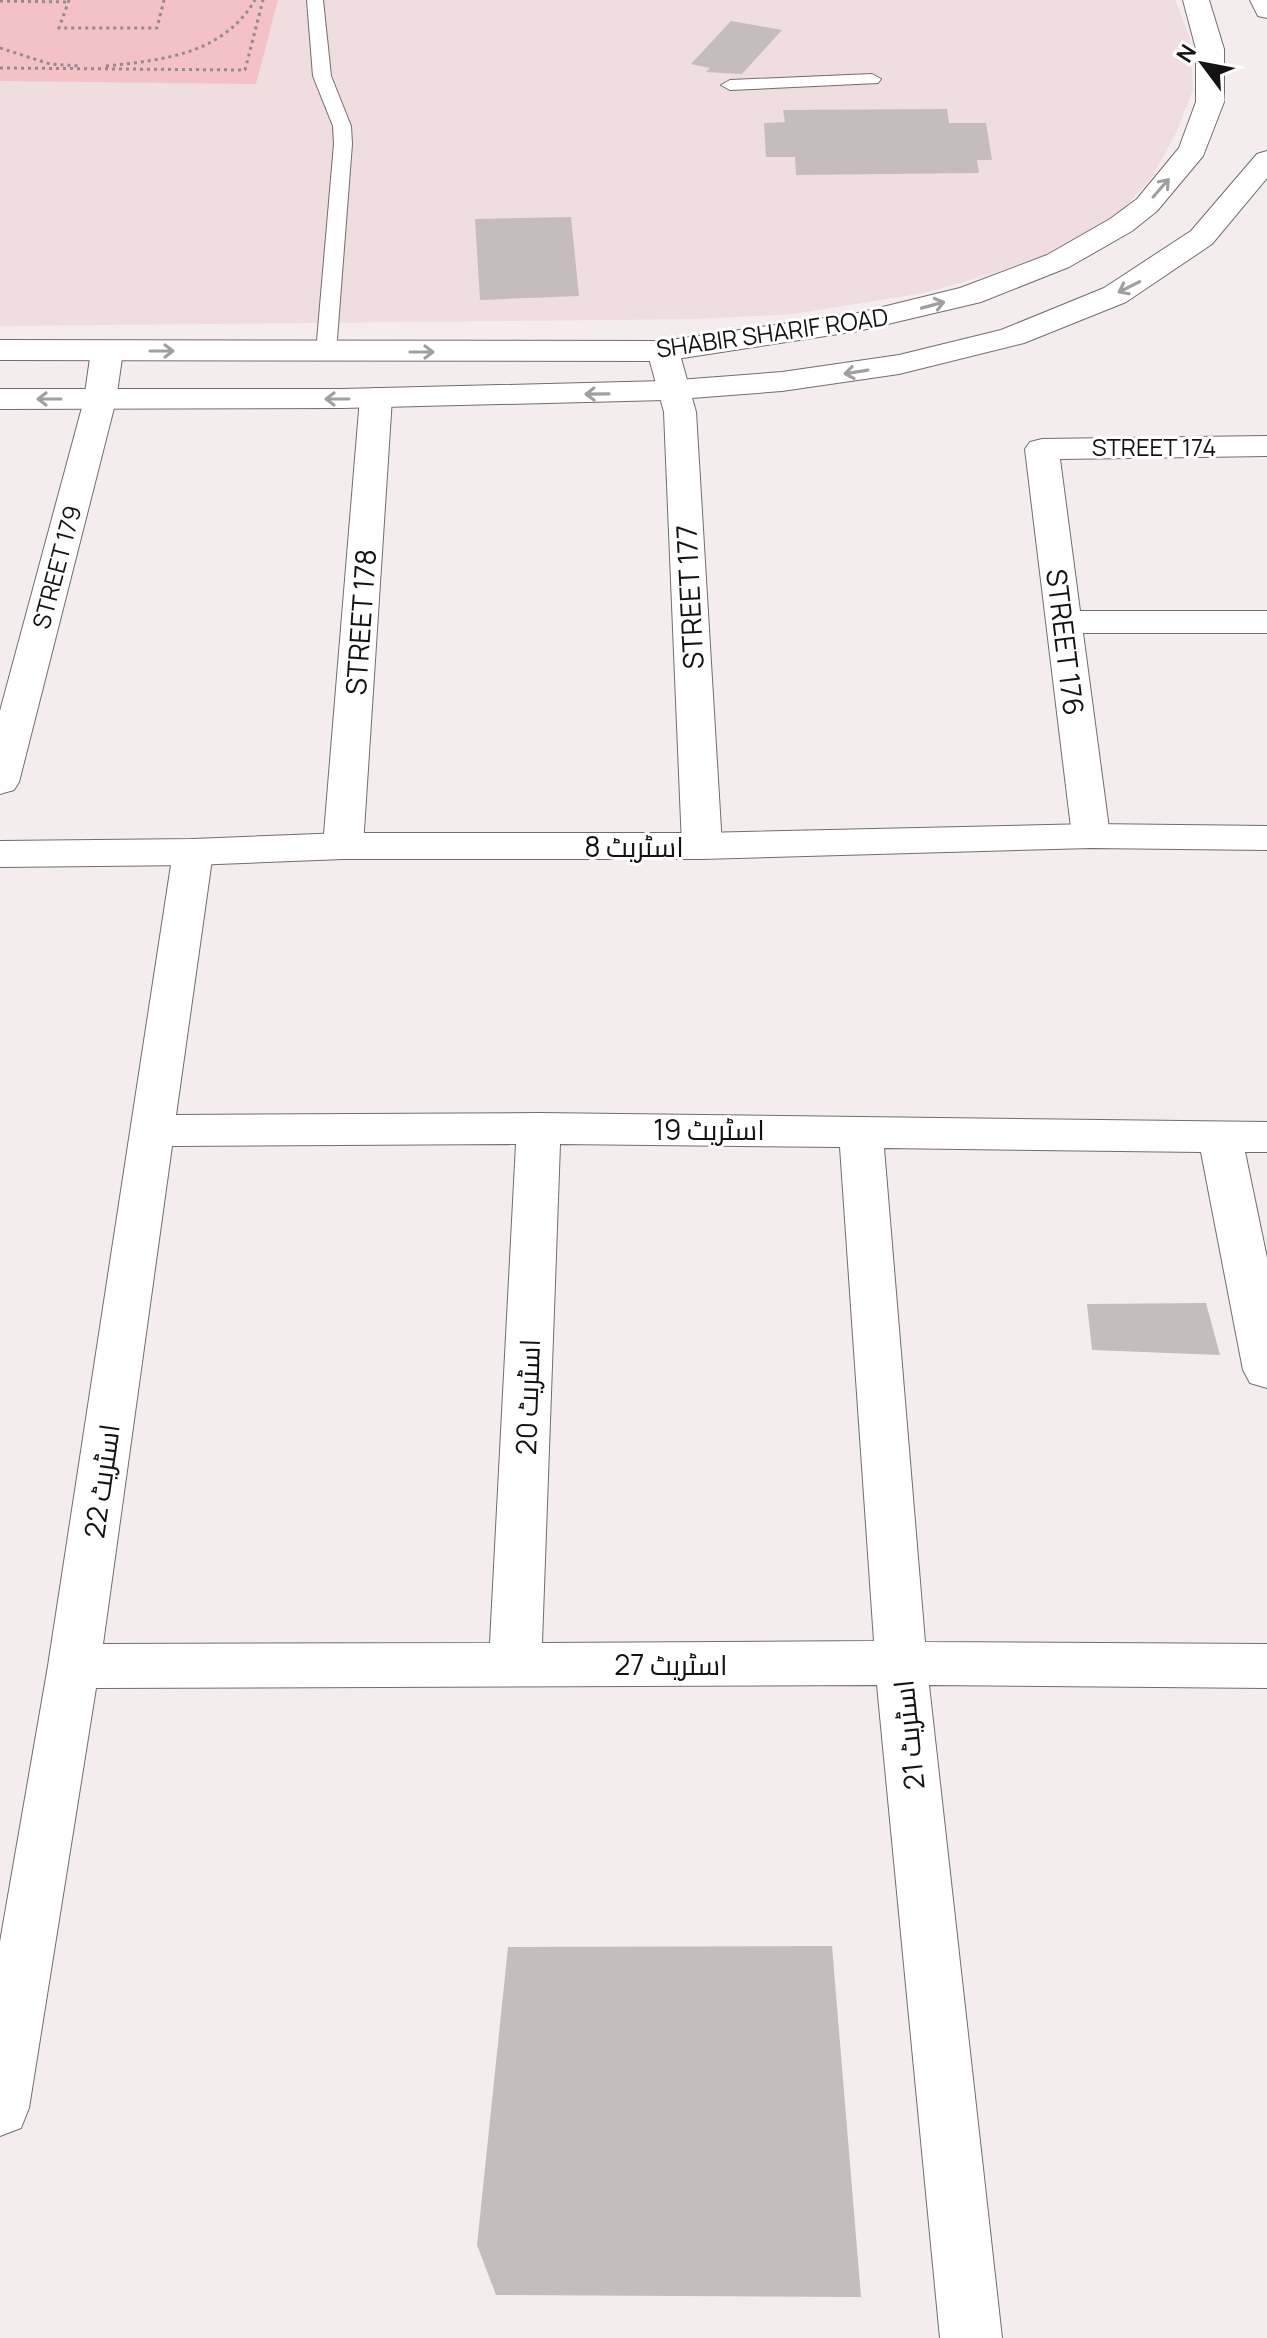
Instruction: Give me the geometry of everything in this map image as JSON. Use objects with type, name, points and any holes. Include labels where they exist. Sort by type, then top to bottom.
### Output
[{"type":"street","name":"SHABIR SHARIF ROAD","points":[[0,350],[663,351],[858,322],[944,302],[1045,267],[1121,225],[1147,205],[1193,150],[1204,127],[1210,102],[1210,49],[1196,0]]},
{"type":"street","points":[[1263,0],[1267,10]]},
{"type":"street","name":"SHABIR SHARIF ROAD","points":[[0,399],[376,398],[675,392],[812,379],[905,363],[976,347],[1047,324],[1135,284],[1186,252],[1218,226],[1248,192],[1267,160]]},
{"type":"street","name":"STREET 179","points":[[0,782],[100,400],[107,351]]},
{"type":"street","name":"STREET 177","points":[[663,351],[680,412],[702,846]]},
{"type":"street","name":"STREET 178","points":[[343,846],[376,398]]},
{"type":"street","name":"STREET 174","points":[[1042,449],[1267,446]]},
{"type":"street","name":"STREET 176","points":[[1042,449],[1091,836]]},
{"type":"street","points":[[1063,622],[1267,622]]},
{"type":"street","name":"اسٹریٹ 8","points":[[0,854],[193,852],[343,846],[702,846],[1091,836],[1267,838]]},
{"type":"street","name":"اسٹریٹ 22","points":[[0,2108],[74,1666],[193,852]]},
{"type":"street","name":"اسٹریٹ 19","points":[[151,1131],[539,1128],[1267,1137]]},
{"type":"street","name":"اسٹریٹ 20","points":[[515,1666],[539,1128]]},
{"type":"street","name":"اسٹریٹ 21","points":[[861,1130],[901,1663],[971,2338]]},
{"type":"street","points":[[1220,1137],[1267,1370]]},
{"type":"street","name":"اسٹریٹ 27","points":[[74,1666],[901,1663],[1267,1666]]},
{"type":"lane","points":[[315,0],[322,76],[342,126],[343,144],[326,352]]},
{"type":"lane","points":[[730,85],[872,79]]},
{"type":"path","points":[[0,1],[68,1],[59,28],[157,28],[164,0]]},
{"type":"path","points":[[0,48],[50,64],[96,67],[144,63],[188,52],[224,37],[247,18],[255,0]]},
{"type":"path","points":[[0,68],[245,70],[263,0]]},
{"type":"shaded area","points":[[0,0],[1175,0],[1190,38],[1193,90],[1175,135],[1152,177],[1119,214],[1063,248],[988,275],[924,293],[793,314],[697,319],[0,326]]},
{"type":"shaded area","points":[[0,0],[278,0],[256,84],[0,81]]},
{"type":"building","points":[[731,21],[782,30],[742,74],[706,72],[710,68],[691,64]]},
{"type":"building","points":[[947,109],[949,123],[986,123],[992,160],[977,160],[979,173],[796,175],[795,157],[766,157],[764,123],[785,122],[783,110]]},
{"type":"building","points":[[571,217],[579,296],[480,300],[475,219]]},
{"type":"building","points":[[1206,1303],[1220,1355],[1092,1350],[1087,1304]]},
{"type":"building","points":[[832,1946],[861,2297],[496,2295],[477,2245],[508,1947]]}]
